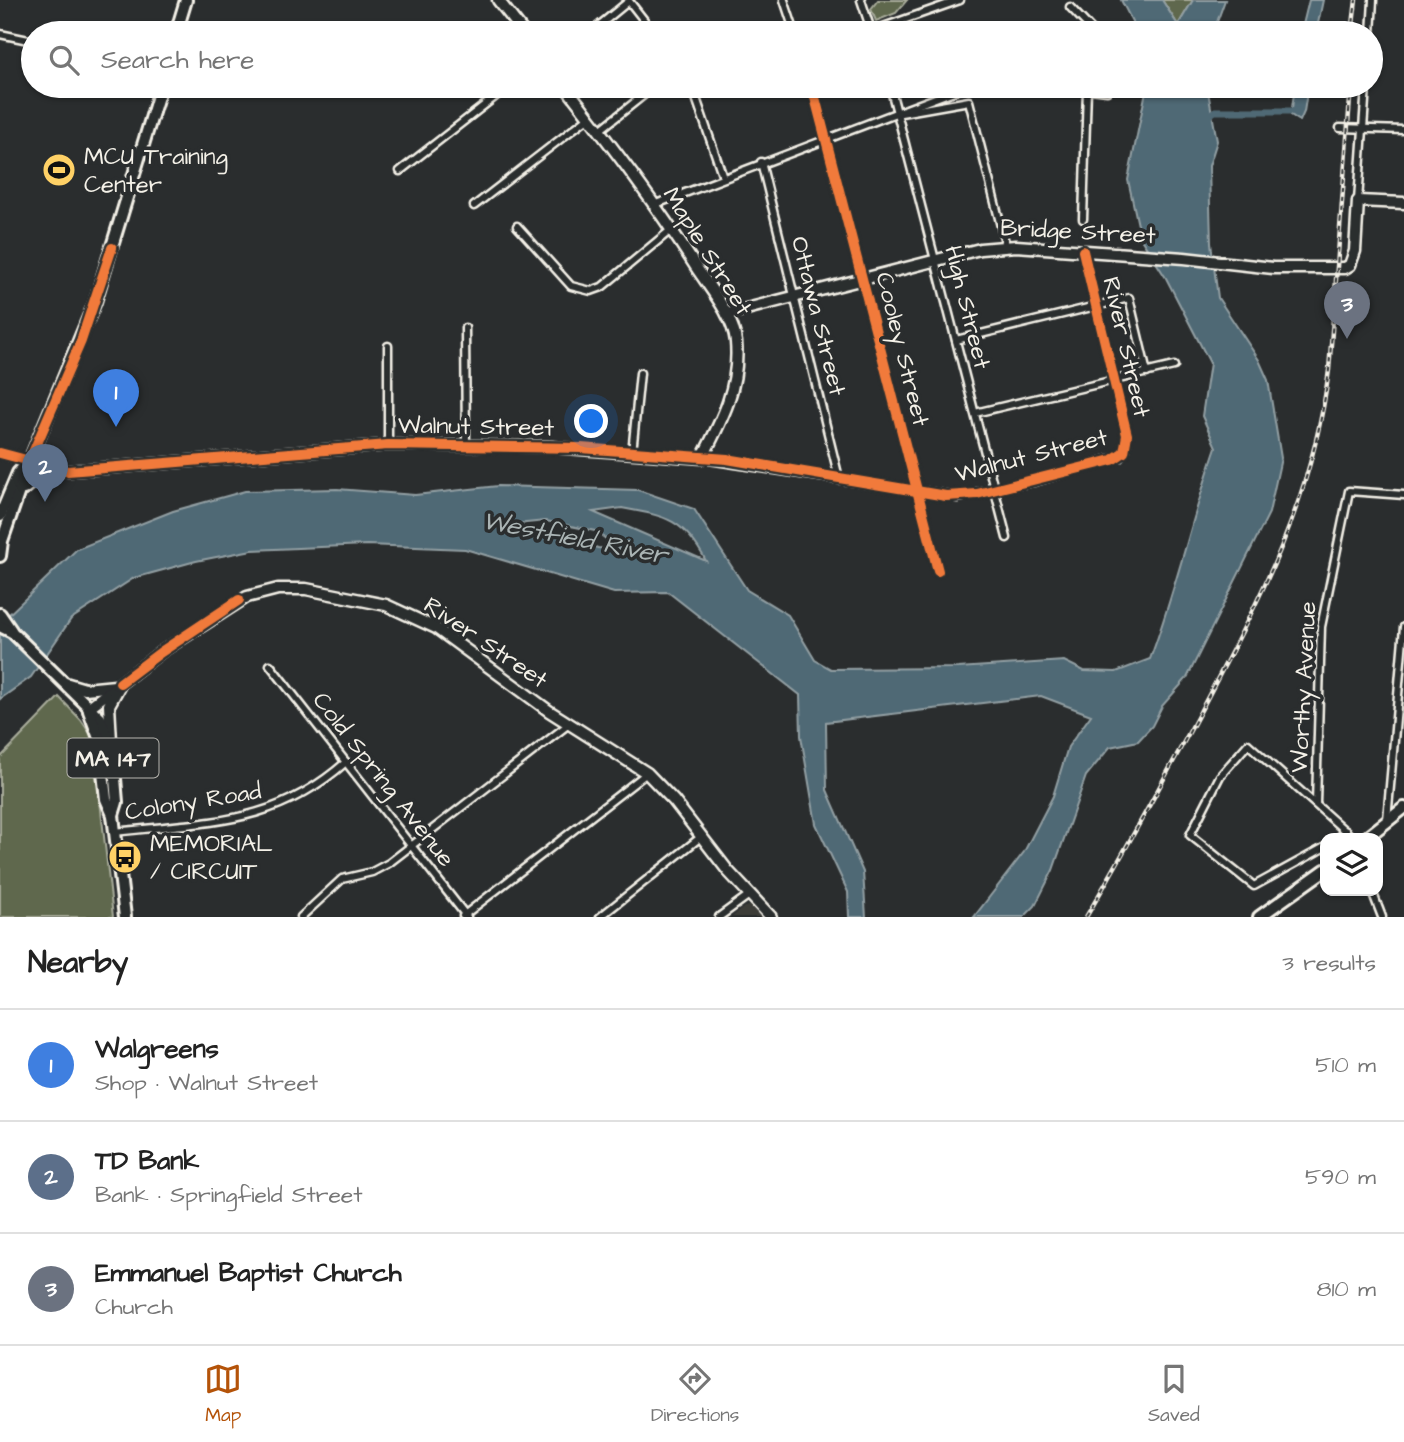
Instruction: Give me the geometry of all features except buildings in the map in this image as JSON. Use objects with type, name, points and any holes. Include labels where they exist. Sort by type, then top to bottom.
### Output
[{"type":"main road","points":[[180,21],[186,0]]},
{"type":"main road","points":[[498,0],[515,21]]},
{"type":"main road","points":[[0,556],[2,541],[29,462],[95,302],[157,98]]},
{"type":"main road","name":"Maple Street","points":[[574,98],[656,204],[727,314],[736,340],[736,382],[724,417],[702,458]]},
{"type":"main road","points":[[1358,201],[1404,203]]},
{"type":"main road","name":"Bridge Street","points":[[727,314],[1006,246],[1122,253],[1292,269],[1348,267],[1355,251],[1358,201]]},
{"type":"main road","name":"Walnut Street","points":[[29,462],[61,470],[388,446],[561,448],[702,458]]},
{"type":"main road","points":[[0,516],[18,473],[29,462]]},
{"type":"main road","points":[[19,493],[30,482],[61,470]]},
{"type":"main road","name":"River Street","points":[[88,708],[161,652],[239,600],[270,590],[316,590],[378,602],[427,623],[569,724],[647,773],[669,794],[749,895],[771,917]]},
{"type":"main road","name":"MA 147","points":[[0,614],[22,643],[105,728],[113,755],[117,802],[113,815]]},
{"type":"main road","name":"MA 147","points":[[0,626],[12,632]]},
{"type":"main road","points":[[63,682],[85,689],[118,685]]},
{"type":"main road","points":[[113,755],[109,705],[118,685]]},
{"type":"main road","name":"MA 147","points":[[88,708],[99,737],[106,799],[113,815],[125,917]]},
{"type":"main road","points":[[1372,833],[1404,808]]},
{"type":"main road","points":[[1259,917],[1271,914],[1320,874]]},
{"type":"street","points":[[784,0],[791,21]]},
{"type":"street","points":[[861,0],[868,21]]},
{"type":"street","points":[[902,21],[960,0]]},
{"type":"street","points":[[1372,21],[1373,0]]},
{"type":"street","points":[[605,21],[629,1],[645,21]]},
{"type":"street","points":[[1070,7],[1083,21]]},
{"type":"street","points":[[0,34],[21,38]]},
{"type":"street","points":[[400,171],[494,98]]},
{"type":"street","points":[[600,130],[640,98]]},
{"type":"street","points":[[696,98],[723,177]]},
{"type":"street","name":"Cooley Street","points":[[815,98],[938,572]]},
{"type":"street","name":"High Street","points":[[894,98],[1007,538]]},
{"type":"street","points":[[656,204],[826,137],[936,98]]},
{"type":"street","points":[[1083,219],[1087,98]]},
{"type":"street","points":[[1358,201],[1365,98]]},
{"type":"street","points":[[899,112],[969,101],[1006,246]]},
{"type":"street","points":[[474,206],[589,117]]},
{"type":"street","points":[[1340,128],[1404,130]]},
{"type":"street","name":"Ottawa Street","points":[[761,162],[839,478]]},
{"type":"street","points":[[517,226],[571,286],[591,291],[602,287],[672,229]]},
{"type":"street","name":"River Street","points":[[1083,251],[1127,435],[1124,452]]},
{"type":"street","points":[[956,340],[1095,304],[1129,298],[1147,373]]},
{"type":"street","points":[[465,328],[466,447]]},
{"type":"street","points":[[388,346],[388,446]]},
{"type":"street","points":[[975,413],[1174,366]]},
{"type":"street","points":[[632,453],[640,373]]},
{"type":"street","name":"Walnut Street","points":[[702,458],[958,496],[1112,460],[1124,452]]},
{"type":"street","points":[[0,453],[29,462]]},
{"type":"street","name":"Worthy Avenue","points":[[1316,804],[1321,627],[1349,491],[1404,495]]},
{"type":"street","points":[[1387,821],[1404,627]]},
{"type":"street","name":"Cold Spring Avenue","points":[[270,665],[464,916]]},
{"type":"street","points":[[301,917],[342,879],[376,871],[412,846],[569,724]]},
{"type":"street","points":[[1320,850],[1254,886],[1191,835],[1220,775],[1248,744],[1346,831],[1343,833]]},
{"type":"street","name":"Colony Road","points":[[116,832],[235,818],[264,811],[308,792],[346,762]]},
{"type":"street","points":[[464,916],[647,773]]},
{"type":"street","points":[[600,917],[702,836]]},
{"type":"street","points":[[719,917],[749,895]]},
{"type":"street","points":[[1374,896],[1382,917]]},
{"type":"shaded area","points":[[750,906],[761,917],[732,917],[744,907]]},
{"type":"green space","points":[[878,0],[907,0],[896,13],[876,21],[871,9]]},
{"type":"green space","points":[[1162,0],[1193,0],[1180,21],[1175,21]]},
{"type":"green space","points":[[59,697],[81,720],[93,738],[113,917],[0,917],[0,758]]},
{"type":"water","points":[[1121,0],[1162,0],[1175,21],[1132,21]]},
{"type":"water","points":[[1193,0],[1225,0],[1217,21],[1180,21]]},
{"type":"water","points":[[1309,0],[1323,0],[1319,21],[1304,21]]},
{"type":"water","points":[[1145,98],[1209,98],[1217,141],[1209,166],[1211,243],[1218,298],[1259,360],[1268,380],[1281,458],[1269,513],[1187,678],[1162,706],[1152,726],[1138,741],[1110,747],[1086,776],[1053,870],[1035,906],[1024,917],[974,917],[1024,852],[1053,796],[1068,747],[1091,715],[1041,696],[826,722],[827,790],[863,872],[866,917],[849,917],[848,892],[816,824],[801,736],[800,695],[668,592],[614,593],[465,549],[367,545],[252,550],[196,561],[134,578],[71,619],[31,677],[0,699],[0,623],[77,549],[173,511],[245,491],[337,489],[415,495],[498,486],[638,490],[694,509],[747,590],[788,615],[815,660],[831,669],[958,668],[1064,661],[1084,671],[1116,672],[1150,659],[1216,447],[1202,416],[1210,363],[1166,278],[1141,239],[1128,180]],"holes":[[[622,508],[651,514],[681,528],[690,536],[706,561],[593,512]],[[546,521],[595,531],[621,550],[598,548],[516,524]]]},
{"type":"water","points":[[1293,98],[1306,98],[1300,121],[1291,115]]},
{"type":"waterway","points":[[1204,119],[1215,111],[1298,111]]},
{"type":"railway","points":[[1353,21],[1356,0]]},
{"type":"railway","points":[[1086,917],[1244,629],[1297,506],[1321,418],[1329,370],[1350,98]]},
{"type":"cycle path","points":[[815,98],[938,571]]},
{"type":"cycle path","points":[[29,462],[81,341],[112,248]]},
{"type":"cycle path","points":[[0,453],[68,471],[388,445],[581,448],[727,459],[946,496],[977,494],[1112,460],[1124,452],[1127,435],[1083,251]]},
{"type":"cycle path","points":[[120,683],[239,600]]},
{"type":"place","name":"MCU Training Center","points":[[59,170]]},
{"type":"place","name":"Emmanuel Baptist Church","points":[[1347,339]]},
{"type":"place","name":"Walgreens","points":[[116,427]]},
{"type":"place","name":"TD Bank","points":[[45,502]]},
{"type":"place","name":"MEMORIAL / CIRCUIT","points":[[125,857]]},
{"type":"water label","name":"Westfield River","points":[[575,537]]}]
